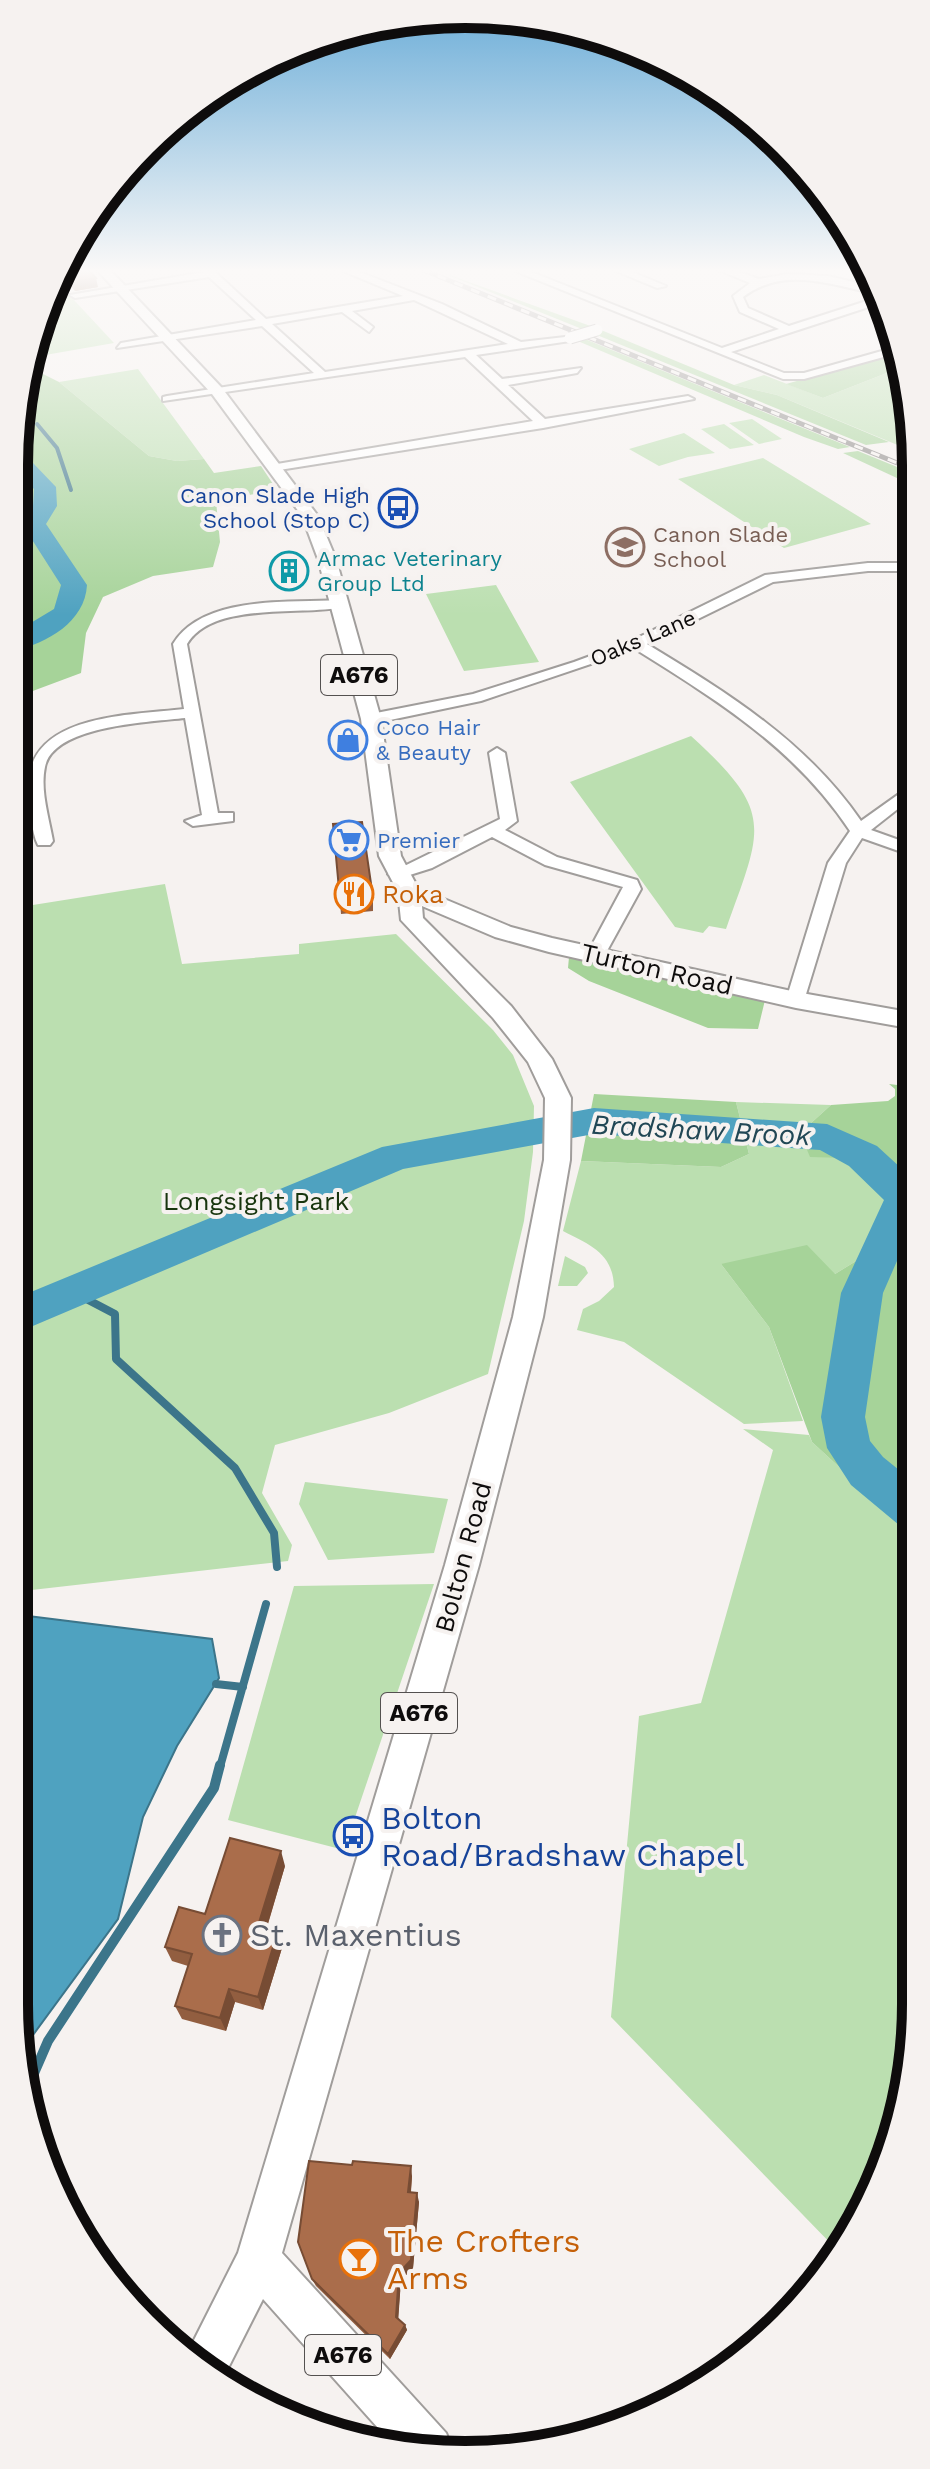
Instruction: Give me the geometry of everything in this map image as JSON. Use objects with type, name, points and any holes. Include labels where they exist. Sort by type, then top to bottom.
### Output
[{"type":"main road","name":"A676","points":[[211,384],[277,468],[316,528],[371,719],[390,856],[403,883]]},
{"type":"main road","name":"Turton Road","points":[[403,883],[503,932],[595,956],[796,1000],[902,1019]]},
{"type":"main road","name":"Bolton Road","points":[[209,2358],[258,2260],[462,1565],[528,1317],[557,1160],[558,1098],[539,1059],[502,1012],[412,920],[403,883]]},
{"type":"main road","name":"A676","points":[[258,2260],[418,2438]]},
{"type":"street","points":[[167,399],[265,384]]},
{"type":"street","points":[[501,384],[543,424]]},
{"type":"street","points":[[277,468],[688,399]]},
{"type":"street","name":"Oaks Lane","points":[[371,719],[476,698],[636,644],[770,578],[868,567],[902,567]]},
{"type":"street","points":[[210,819],[180,644],[190,628],[209,618],[339,604]]},
{"type":"street","points":[[636,644],[773,732],[823,781],[859,831],[902,847]]},
{"type":"street","points":[[44,841],[38,764],[48,748],[82,729],[191,713]]},
{"type":"street","points":[[403,883],[494,831],[511,816],[497,753]]},
{"type":"street","points":[[796,1000],[837,863],[859,831],[902,798]]},
{"type":"street","points":[[494,831],[551,861],[631,884],[632,889],[595,956]]},
{"type":"green space","points":[[35,384],[62,384],[149,456],[177,461],[204,459],[214,473],[261,466],[277,490],[216,501],[220,542],[213,567],[153,576],[103,597],[86,633],[81,673],[28,693],[28,465]]},
{"type":"green space","points":[[62,384],[149,384],[204,459],[177,461],[149,456]]},
{"type":"green space","points":[[680,384],[696,384],[850,447],[838,449]]},
{"type":"green space","points":[[717,384],[732,384],[777,395],[889,442],[866,445]]},
{"type":"green space","points":[[787,384],[858,384],[823,398]]},
{"type":"green space","points":[[788,384],[823,398],[858,384],[895,384],[901,447],[777,395],[734,385]]},
{"type":"green space","points":[[752,419],[782,439],[759,444],[729,423]]},
{"type":"green space","points":[[724,424],[754,445],[730,449],[701,429]]},
{"type":"green space","points":[[684,433],[715,453],[659,466],[629,449]]},
{"type":"green space","points":[[858,451],[902,469],[902,480],[843,453]]},
{"type":"green space","points":[[763,458],[871,524],[784,548],[678,479]]},
{"type":"green space","points":[[496,585],[539,662],[464,671],[426,594]]},
{"type":"green space","points":[[691,736],[737,784],[749,804],[754,824],[748,867],[726,929],[709,926],[703,933],[675,927],[570,782]]},
{"type":"green space","name":"Longsight Park","points":[[165,884],[182,964],[299,954],[299,944],[396,934],[493,1030],[513,1055],[534,1106],[533,1152],[524,1221],[488,1374],[389,1413],[275,1445],[262,1493],[292,1545],[288,1561],[28,1590],[28,906]]},
{"type":"green space","points":[[569,957],[765,1000],[758,1029],[708,1028],[589,981],[568,968]]},
{"type":"green space","points":[[889,1084],[902,1086],[902,1525],[812,1442],[769,1327],[721,1264],[807,1245],[835,1274],[861,1258],[890,1197],[845,1158],[810,1157],[800,1133],[831,1105],[888,1101],[895,1096],[895,1089]]},
{"type":"green space","points":[[594,1094],[736,1102],[749,1154],[721,1167],[581,1161]]},
{"type":"green space","points":[[736,1102],[831,1105],[800,1133],[845,1158],[891,1197],[861,1258],[835,1274],[721,1264],[769,1327],[803,1421],[744,1424],[624,1342],[577,1330],[583,1309],[599,1301],[614,1287],[613,1275],[605,1258],[591,1246],[563,1231],[581,1161],[721,1167],[749,1154]]},
{"type":"green space","points":[[565,1256],[585,1267],[588,1273],[577,1286],[558,1286]]},
{"type":"green space","points":[[743,1429],[809,1435],[812,1442],[902,1525],[901,2033],[894,2089],[879,2144],[857,2197],[830,2243],[611,2017],[639,1716],[701,1703],[773,1450]]},
{"type":"green space","points":[[305,1482],[448,1499],[434,1553],[328,1560],[299,1504]]},
{"type":"green space","points":[[434,1584],[344,1850],[228,1820],[294,1586]]},
{"type":"water","points":[[28,1616],[212,1639],[219,1678],[177,1746],[143,1817],[118,1919],[30,2039]]},
{"type":"building","points":[[362,822],[373,897],[340,900],[333,824]]},
{"type":"building","name":"St. Maxentius","points":[[230,1838],[281,1851],[257,1929],[277,1934],[258,1997],[229,1989],[220,2018],[175,2006],[192,1954],[165,1947],[179,1907],[205,1914]]},
{"type":"building","name":"The Crofters Arms","points":[[309,2161],[411,2166],[408,2192],[417,2193],[411,2260],[399,2273],[396,2317],[405,2325],[388,2354],[312,2279],[298,2242]]},
{"type":"waterway","points":[[37,424],[57,448],[71,490]]},
{"type":"waterway","name":"Bradshaw Brook","points":[[28,471],[45,487],[45,506],[34,524],[74,585],[70,606],[63,615],[28,636]]},
{"type":"waterway","name":"Bradshaw Brook","points":[[28,1311],[396,1157],[594,1121],[827,1137],[863,1156],[902,1194]]},
{"type":"waterway","name":"Bradshaw Brook","points":[[902,1204],[862,1293],[843,1417],[849,1448],[867,1471],[902,1500]]},
{"type":"waterway","points":[[73,1292],[115,1314],[116,1359],[235,1468],[274,1533],[277,1567]]},
{"type":"waterway","points":[[243,1687],[266,1604]]},
{"type":"waterway","points":[[216,1684],[243,1687]]},
{"type":"waterway","points":[[220,1767],[243,1687]]},
{"type":"waterway","points":[[34,2074],[48,2041],[214,1788],[220,1765]]},
{"type":"railway","points":[[704,384],[902,465]]},
{"type":"place","name":"Canon Slade High School (Stop C)","points":[[398,508]]},
{"type":"place","name":"Canon Slade School","points":[[625,547]]},
{"type":"place","name":"Armac Veterinary Group Ltd","points":[[289,571]]},
{"type":"place","name":"Coco Hair & Beauty","points":[[348,740]]},
{"type":"place","name":"Premier","points":[[349,840]]},
{"type":"place","name":"Roka","points":[[354,894]]},
{"type":"place","name":"Bolton Road/Bradshaw Chapel","points":[[353,1836]]},
{"type":"place","name":"St. Maxentius","points":[[222,1935]]},
{"type":"place","name":"The Crofters Arms","points":[[359,2259]]}]
